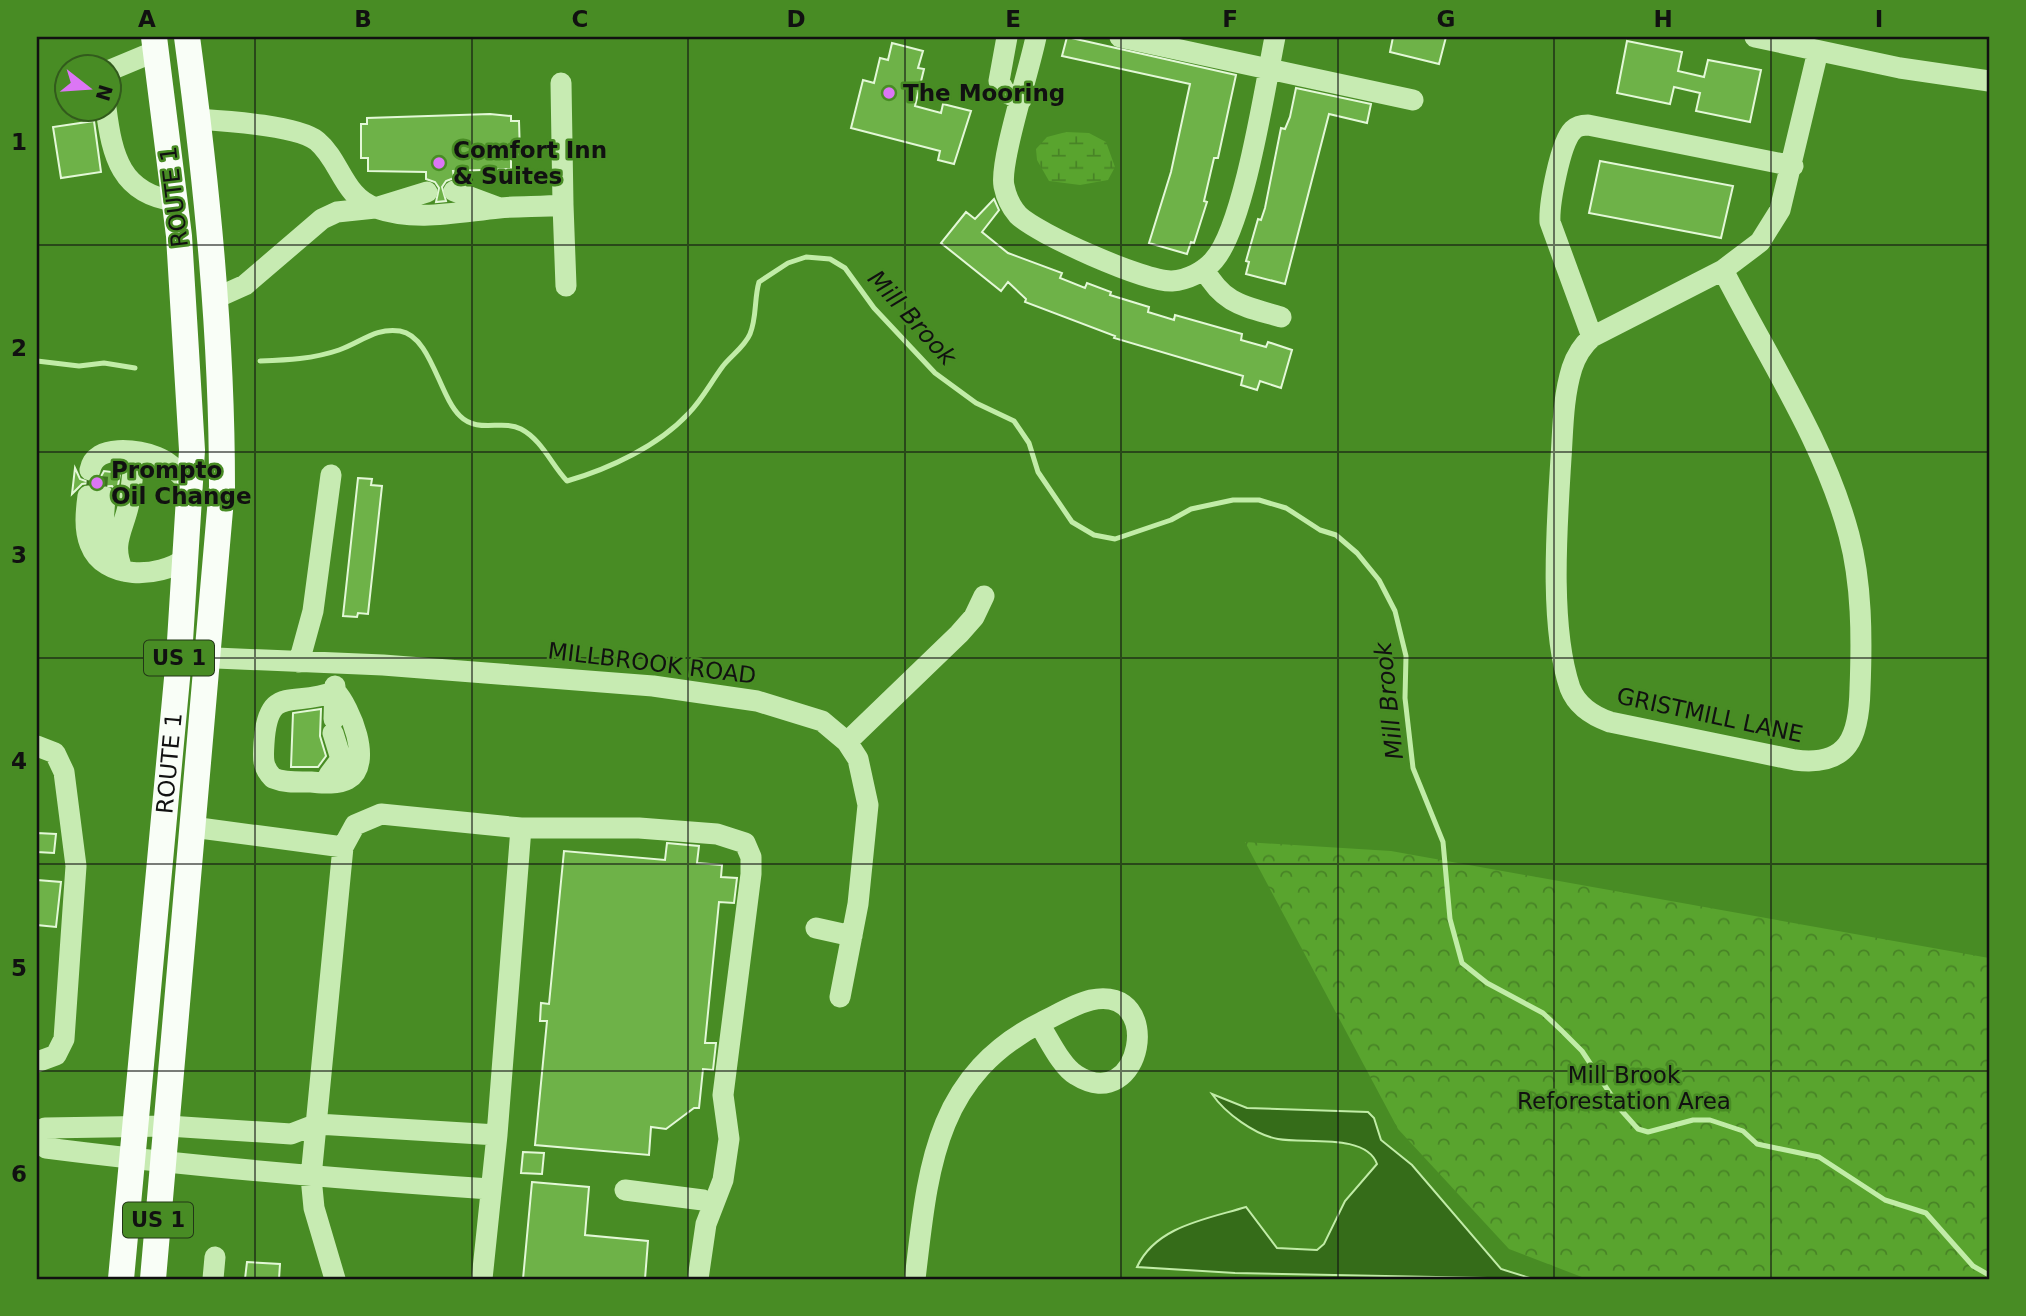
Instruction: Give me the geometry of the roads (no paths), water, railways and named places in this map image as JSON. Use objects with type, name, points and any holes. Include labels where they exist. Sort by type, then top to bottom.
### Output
[{"type":"main road","name":"ROUTE 1","points":[[121,1279],[179,657],[191,486],[191,389],[175,201],[155,44]]},
{"type":"main road","name":"ROUTE 1","points":[[153,1279],[222,487],[222,391],[216,298],[190,45]]},
{"type":"street","points":[[1007,37],[999,82],[1005,92],[1021,100]]},
{"type":"street","points":[[1036,37],[1003,176],[1006,195],[1018,215],[1046,233],[1146,276],[1180,280],[1204,269],[1220,253],[1231,229],[1275,37]]},
{"type":"street","points":[[1120,37],[1413,100]]},
{"type":"street","points":[[1755,37],[1818,51],[1989,81]]},
{"type":"street","points":[[122,63],[155,44]]},
{"type":"street","points":[[1793,166],[1588,125],[1572,130],[1565,143],[1552,199],[1550,222],[1592,337],[1723,271],[1747,254],[1769,232],[1784,202],[1793,166],[1818,51]]},
{"type":"street","points":[[561,83],[566,286]]},
{"type":"street","points":[[197,118],[304,133],[323,148],[347,187],[375,208],[440,215],[500,208],[564,205]]},
{"type":"street","points":[[108,122],[111,148],[120,166],[148,196],[175,201]]},
{"type":"street","points":[[322,219],[331,195],[336,166]]},
{"type":"street","points":[[454,191],[500,208]]},
{"type":"street","points":[[216,298],[244,285],[322,219],[337,212],[375,208],[427,192]]},
{"type":"street","points":[[1204,269],[1213,284],[1228,299],[1282,317]]},
{"type":"street","name":"GRISTMILL LANE","points":[[1592,337],[1576,358],[1569,382],[1560,472],[1557,600],[1567,675],[1576,700],[1591,713],[1610,722],[1795,760],[1813,762],[1832,759],[1850,740],[1859,717],[1861,636],[1856,569],[1849,537],[1814,443],[1723,271]]},
{"type":"street","points":[[114,566],[117,535],[130,501],[127,452]]},
{"type":"street","points":[[98,471],[111,459],[127,452],[165,461],[191,486]]},
{"type":"street","points":[[299,662],[313,611],[331,475]]},
{"type":"street","points":[[96,497],[89,542],[114,566],[158,573],[185,559]]},
{"type":"street","points":[[847,742],[959,634],[974,617],[984,596]]},
{"type":"street","name":"MILLBROOK ROAD","points":[[179,657],[335,663],[639,685],[757,701],[811,716],[831,727],[847,742],[863,772],[868,805],[852,936],[840,997]]},
{"type":"street","points":[[329,775],[341,759],[333,726],[335,663]]},
{"type":"street","points":[[335,691],[350,709],[355,724],[358,762],[350,778],[331,783],[283,781],[269,774],[262,761],[265,723],[275,705],[286,698],[317,697],[335,691]]},
{"type":"street","points":[[262,761],[280,774],[329,775],[345,769],[348,757],[344,720],[335,691]]},
{"type":"street","points":[[37,746],[55,753],[64,772],[76,878],[64,1039],[56,1055],[37,1062]]},
{"type":"street","points":[[335,1279],[314,1208],[311,1177],[343,847],[355,825],[381,814],[521,828],[607,827],[718,834],[742,841],[749,849],[751,874],[723,1095],[729,1139],[723,1180],[712,1203],[698,1279]]},
{"type":"street","points":[[192,827],[343,847]]},
{"type":"street","points":[[482,1279],[497,1135],[521,828]]},
{"type":"street","points":[[816,928],[852,936]]},
{"type":"street","points":[[915,1279],[930,1164],[948,1114],[962,1089],[985,1062],[1000,1048],[1038,1024],[1088,1001],[1116,1003],[1132,1016],[1138,1029],[1136,1056],[1119,1076],[1100,1082],[1087,1080],[1071,1071],[1038,1024]]},
{"type":"street","points":[[37,1134],[45,1128],[137,1126],[291,1134],[317,1124],[497,1135]]},
{"type":"street","points":[[37,1141],[47,1148],[134,1159],[311,1177],[490,1189]]},
{"type":"street","points":[[625,1190],[712,1203]]},
{"type":"street","points":[[213,1279],[215,1257]]},
{"type":"waterway","name":"Mill Brook","points":[[260,361],[329,353],[383,331],[400,331],[411,335],[427,355],[446,395],[460,416],[474,424],[506,425],[521,429],[541,446],[567,481],[632,455],[676,426],[748,338],[754,321],[759,282],[788,263],[806,257],[830,259],[845,268],[874,308],[935,373],[976,403],[1014,421],[1029,443],[1038,472],[1072,522],[1094,535],[1115,539],[1171,520],[1191,509],[1233,500],[1259,500],[1286,508],[1320,530],[1336,535],[1357,553],[1379,580],[1395,611],[1406,656],[1405,698],[1413,768],[1443,842],[1450,919],[1462,963],[1487,983],[1543,1013],[1582,1051],[1621,1110],[1638,1129],[1648,1132],[1693,1120],[1710,1120],[1743,1131],[1757,1144],[1819,1157],[1885,1200],[1926,1213],[1973,1266],[1989,1275]]},
{"type":"waterway","name":"Mill Brook","points":[[37,361],[79,366],[104,363],[135,368]]},
{"type":"tunnel","points":[[96,497],[98,470]]},
{"type":"place","name":"The Mooring","points":[[889,93]]},
{"type":"place","name":"Comfort Inn & Suites","points":[[439,163]]},
{"type":"place","name":"Prompto Oil Change","points":[[97,483]]},
{"type":"park label","name":"Mill Brook Reforestation Area","points":[[1624,1088]]}]
